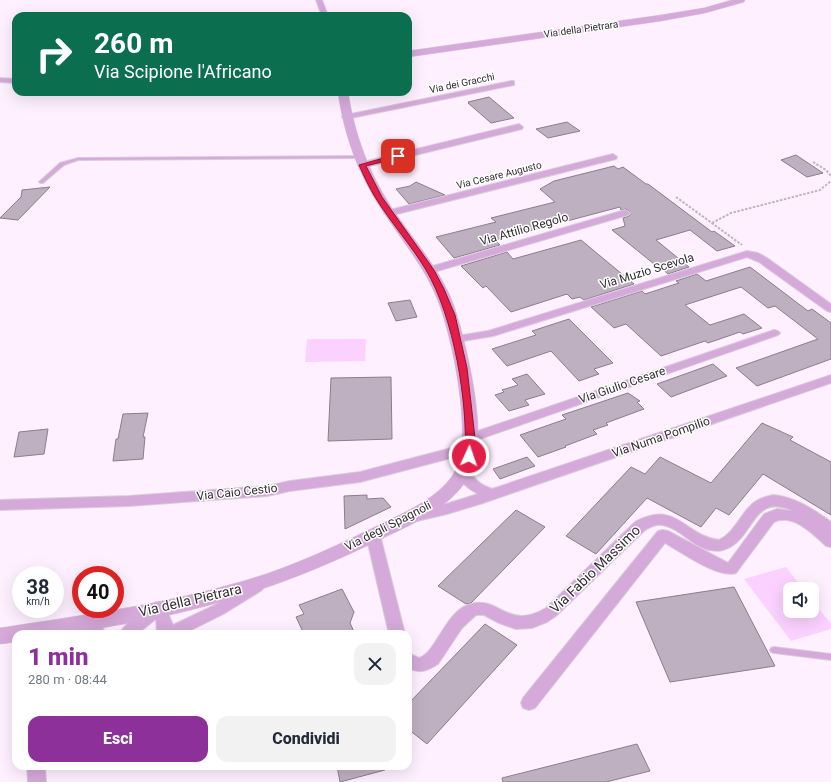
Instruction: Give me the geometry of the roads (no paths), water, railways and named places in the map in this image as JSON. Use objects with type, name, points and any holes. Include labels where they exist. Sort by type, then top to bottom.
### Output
[{"type":"street","points":[[319,0],[324,12]]},
{"type":"street","name":"Via della Pietrara","points":[[412,54],[661,18],[699,11],[741,0]]},
{"type":"street","points":[[0,80],[12,81]]},
{"type":"street","name":"Via dei Gracchi","points":[[346,114],[511,83]]},
{"type":"street","points":[[344,96],[346,114]]},
{"type":"street","points":[[346,114],[351,96]]},
{"type":"street","name":"Via degli Spagnoli","points":[[175,630],[220,609],[261,583],[328,557],[412,517],[438,500],[450,489],[468,462],[470,444],[463,368],[457,339],[446,303],[430,270],[372,186],[360,161],[346,114]]},
{"type":"street","points":[[360,161],[519,127]]},
{"type":"street","name":"Via Cesare Augusto","points":[[390,214],[613,157]]},
{"type":"street","name":"Via Attilio Regolo","points":[[430,270],[625,213]]},
{"type":"street","name":"Via Muzio Scevola","points":[[457,339],[489,334],[744,254],[754,255],[763,260],[831,309]]},
{"type":"street","name":"Via Giulio Cesare","points":[[470,444],[774,333]]},
{"type":"street","name":"Via Numa Pompilio","points":[[412,517],[446,509],[831,380]]},
{"type":"street","name":"Via Caio Cestio","points":[[0,505],[129,501],[267,491],[290,486],[360,477],[455,452],[470,444]]},
{"type":"street","points":[[462,473],[476,487],[490,494]]},
{"type":"street","name":"Via Fabio Massimo","points":[[412,663],[418,665],[426,664],[432,659],[460,619],[472,609],[478,607],[485,609],[511,622],[522,623],[545,617],[640,526],[650,520],[671,522],[703,541],[718,545],[728,542],[758,508],[765,502],[773,500],[784,501],[831,528]]},
{"type":"street","points":[[529,703],[663,535],[721,567],[731,569],[769,518],[775,514],[782,513],[791,515],[806,523],[831,542]]},
{"type":"street","points":[[373,535],[396,630]]},
{"type":"street","name":"Via della Pietrara","points":[[70,630],[94,628],[159,608],[213,597],[261,583]]},
{"type":"street","points":[[131,630],[159,608],[165,622],[166,630]]},
{"type":"street","name":"Via della Pietrara","points":[[0,636],[12,635]]},
{"type":"street","points":[[36,770],[37,782]]},
{"type":"lane","points":[[42,182],[62,164],[78,159],[360,161]]},
{"type":"lane","points":[[774,650],[831,657]]}]
